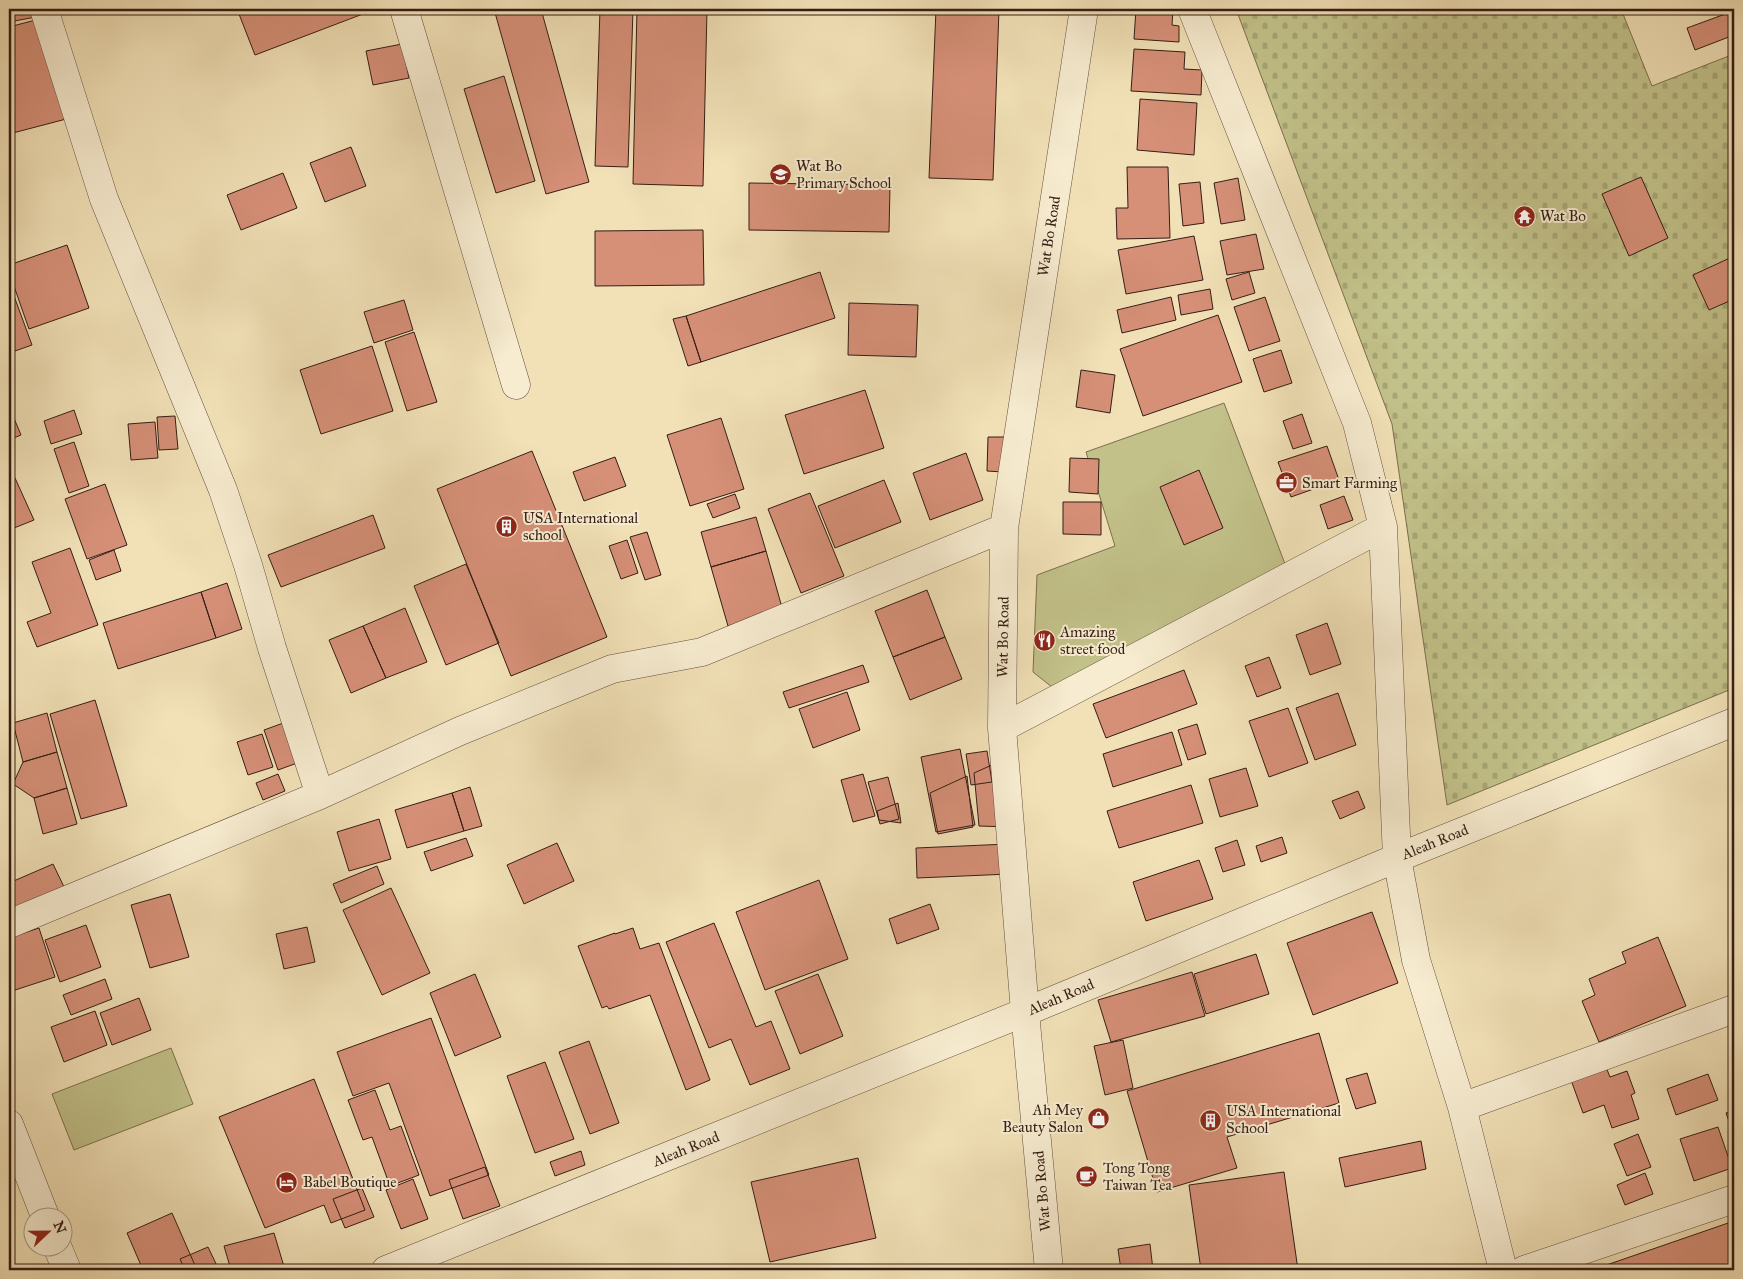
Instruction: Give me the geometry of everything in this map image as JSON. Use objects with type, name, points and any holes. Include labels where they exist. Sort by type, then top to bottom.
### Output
[{"type":"street","points":[[44,9],[104,199],[223,490],[320,795]]},
{"type":"street","points":[[404,9],[516,385]]},
{"type":"street","name":"Wat Bo Road","points":[[1049,1270],[1025,1012],[1002,728],[1004,528],[1084,9]]},
{"type":"street","points":[[1192,9],[1357,423],[1383,527],[1397,858],[1416,960],[1462,1106],[1503,1270]]},
{"type":"street","points":[[1002,728],[1383,527]]},
{"type":"street","points":[[9,924],[320,795],[460,731],[612,668],[702,652],[1004,528]]},
{"type":"street","name":"Aleah Road","points":[[386,1270],[1025,1012],[1397,858],[1734,722]]},
{"type":"street","points":[[1462,1106],[1734,1008]]},
{"type":"street","points":[[9,1124],[42,1206]]},
{"type":"street","points":[[1524,1270],[1734,1199]]},
{"type":"street","points":[[62,1256],[67,1270]]},
{"type":"green space","name":"Wat Bo","points":[[1236,9],[1621,9],[1652,86],[1734,54],[1734,688],[1447,805],[1392,424]]},
{"type":"green space","points":[[1224,403],[1285,564],[1057,691],[1033,672],[1037,575],[1115,546],[1086,452]]},
{"type":"green space","points":[[171,1048],[193,1104],[74,1150],[52,1094]]},
{"type":"building","points":[[9,9],[35,9],[36,17],[9,22]]},
{"type":"building","points":[[237,9],[376,9],[255,55]]},
{"type":"building","points":[[494,9],[541,9],[589,182],[546,194]]},
{"type":"building","points":[[600,9],[633,9],[628,167],[595,166]]},
{"type":"building","points":[[637,9],[707,9],[703,186],[633,184]]},
{"type":"building","points":[[936,9],[999,9],[993,180],[929,178]]},
{"type":"building","points":[[1136,9],[1173,9],[1172,25],[1179,26],[1179,42],[1134,39]]},
{"type":"building","points":[[1728,13],[1734,35],[1695,50],[1687,28]]},
{"type":"building","points":[[43,18],[70,118],[9,134],[9,27]]},
{"type":"building","points":[[402,44],[409,78],[373,85],[366,51]]},
{"type":"building","points":[[1134,49],[1185,52],[1184,69],[1202,70],[1201,95],[1131,91]]},
{"type":"building","points":[[504,76],[535,181],[496,193],[464,89]]},
{"type":"building","points":[[1140,99],[1197,103],[1194,155],[1137,150]]},
{"type":"building","points":[[351,147],[366,186],[325,202],[310,163]]},
{"type":"building","points":[[1127,167],[1168,167],[1170,238],[1117,239],[1116,208],[1128,208]]},
{"type":"building","points":[[283,173],[297,208],[241,230],[227,195]]},
{"type":"building","points":[[1641,177],[1668,238],[1629,256],[1602,194]]},
{"type":"building","points":[[1238,178],[1245,220],[1221,224],[1214,183]]},
{"type":"building","points":[[1200,182],[1204,223],[1183,226],[1179,184]]},
{"type":"building","points":[[749,183],[890,185],[889,232],[749,230]]},
{"type":"building","points":[[703,230],[704,285],[595,286],[595,231]]},
{"type":"building","points":[[1256,234],[1264,269],[1227,275],[1220,241]]},
{"type":"building","points":[[1194,236],[1203,280],[1126,294],[1118,250]]},
{"type":"building","points":[[67,245],[89,308],[29,329],[9,272],[9,265]]},
{"type":"building","points":[[1732,257],[1734,260],[1734,299],[1709,310],[1693,275]]},
{"type":"building","points":[[820,272],[835,318],[701,362],[686,316]]},
{"type":"building","points":[[1249,272],[1255,293],[1232,300],[1226,279]]},
{"type":"building","points":[[10,285],[32,345],[15,351],[9,332]]},
{"type":"building","points":[[1210,289],[1213,309],[1181,315],[1178,295]]},
{"type":"building","points":[[1171,297],[1176,320],[1122,333],[1117,310]]},
{"type":"building","points":[[1265,297],[1280,341],[1249,351],[1234,307]]},
{"type":"building","points":[[404,300],[413,330],[374,343],[364,312]]},
{"type":"building","points":[[849,303],[918,305],[916,357],[848,355]]},
{"type":"building","points":[[1218,315],[1242,382],[1143,416],[1120,349]]},
{"type":"building","points":[[686,316],[701,362],[688,366],[673,319]]},
{"type":"building","points":[[414,332],[437,402],[407,411],[385,342]]},
{"type":"building","points":[[372,346],[393,411],[321,434],[300,370]]},
{"type":"building","points":[[1281,350],[1292,383],[1264,392],[1253,359]]},
{"type":"building","points":[[1081,370],[1115,375],[1110,413],[1076,407]]},
{"type":"building","points":[[865,390],[884,448],[804,474],[785,415]]},
{"type":"building","points":[[74,410],[82,434],[51,444],[44,421]]},
{"type":"building","points":[[11,411],[21,435],[9,440],[9,412]]},
{"type":"building","points":[[1302,414],[1312,443],[1293,449],[1283,421]]},
{"type":"building","points":[[175,416],[178,449],[159,450],[157,417]]},
{"type":"building","points":[[721,418],[744,489],[690,506],[667,435]]},
{"type":"building","points":[[155,422],[158,458],[131,460],[128,424]]},
{"type":"building","points":[[988,437],[1004,437],[1003,472],[987,471]]},
{"type":"building","points":[[74,442],[89,486],[69,493],[54,449]]},
{"type":"building","points":[[1327,446],[1339,480],[1291,497],[1278,462]]},
{"type":"building","name":"USA International school","points":[[532,451],[607,637],[511,676],[437,489]]},
{"type":"building","points":[[966,453],[983,500],[930,520],[913,473]]},
{"type":"building","points":[[615,457],[626,486],[584,501],[573,472]]},
{"type":"building","points":[[1070,458],[1099,459],[1098,494],[1069,492]]},
{"type":"building","points":[[1199,470],[1223,528],[1184,545],[1160,487]]},
{"type":"building","points":[[15,478],[34,520],[9,530],[9,480]]},
{"type":"building","points":[[884,480],[901,522],[835,548],[818,506]]},
{"type":"building","points":[[105,484],[127,545],[87,559],[65,499]]},
{"type":"building","points":[[810,493],[844,576],[801,593],[768,509]]},
{"type":"building","points":[[735,494],[740,508],[713,518],[707,504]]},
{"type":"building","points":[[1344,496],[1353,520],[1328,529],[1320,505]]},
{"type":"building","points":[[1063,502],[1101,502],[1101,535],[1063,534]]},
{"type":"building","points":[[373,515],[385,548],[281,587],[268,555]]},
{"type":"building","points":[[756,517],[766,551],[711,567],[701,532]]},
{"type":"building","points":[[647,532],[661,575],[645,580],[630,537]]},
{"type":"building","points":[[627,540],[638,573],[621,579],[609,546]]},
{"type":"building","points":[[70,548],[98,625],[37,647],[27,622],[51,613],[32,562]]},
{"type":"building","points":[[114,550],[121,571],[96,580],[89,560]]},
{"type":"building","points":[[766,551],[783,611],[728,626],[711,567]]},
{"type":"building","points":[[466,564],[499,643],[446,665],[414,586]]},
{"type":"building","points":[[227,583],[242,629],[216,638],[201,592]]},
{"type":"building","points":[[927,590],[945,637],[893,657],[875,611]]},
{"type":"building","points":[[201,592],[216,638],[118,669],[103,623]]},
{"type":"building","points":[[405,608],[427,662],[386,678],[363,626]]},
{"type":"building","points":[[1327,623],[1341,664],[1310,675],[1296,635]]},
{"type":"building","points":[[363,626],[386,678],[351,693],[329,640]]},
{"type":"building","points":[[945,637],[962,679],[910,700],[893,657]]},
{"type":"building","points":[[1269,657],[1281,688],[1257,697],[1245,666]]},
{"type":"building","points":[[863,665],[869,682],[789,708],[783,692]]},
{"type":"building","points":[[1184,670],[1197,704],[1106,738],[1093,704]]},
{"type":"building","points":[[847,692],[860,730],[813,748],[799,709]]},
{"type":"building","points":[[1338,693],[1356,745],[1315,760],[1296,708]]},
{"type":"building","points":[[9,700],[15,719],[9,721]]},
{"type":"building","points":[[95,700],[127,806],[81,819],[50,714]]},
{"type":"building","points":[[1288,708],[1308,763],[1269,777],[1249,721]]},
{"type":"building","points":[[47,713],[57,752],[23,762],[13,723]]},
{"type":"building","points":[[286,722],[300,762],[278,770],[264,730]]},
{"type":"building","points":[[1197,724],[1206,754],[1188,760],[1178,730]]},
{"type":"building","points":[[1172,732],[1182,765],[1113,787],[1103,754]]},
{"type":"building","points":[[262,734],[273,767],[248,775],[237,742]]},
{"type":"building","points":[[960,749],[975,825],[936,832],[921,757]]},
{"type":"building","points":[[987,751],[992,782],[971,785],[966,754]]},
{"type":"building","points":[[57,752],[67,788],[34,798],[13,784],[23,762]]},
{"type":"building","points":[[1003,760],[1009,827],[979,826],[974,773]]},
{"type":"building","points":[[1246,768],[1258,806],[1220,817],[1209,779]]},
{"type":"building","points":[[278,774],[285,791],[263,800],[256,783]]},
{"type":"building","points":[[863,774],[875,816],[853,822],[841,780]]},
{"type":"building","points":[[967,776],[973,827],[938,834],[930,793]]},
{"type":"building","points":[[888,777],[899,819],[880,824],[868,782]]},
{"type":"building","points":[[1191,785],[1203,823],[1119,848],[1107,811]]},
{"type":"building","points":[[470,787],[482,826],[464,831],[452,793]]},
{"type":"building","points":[[67,788],[77,824],[43,834],[34,798]]},
{"type":"building","points":[[1358,791],[1365,808],[1340,819],[1332,801]]},
{"type":"building","points":[[452,793],[464,831],[407,848],[395,810]]},
{"type":"building","points":[[898,803],[901,823],[879,820],[877,811]]},
{"type":"building","points":[[379,819],[391,859],[349,871],[337,832]]},
{"type":"building","points":[[1282,837],[1287,853],[1261,862],[1256,846]]},
{"type":"building","points":[[466,838],[473,856],[431,871],[424,852]]},
{"type":"building","points":[[1237,840],[1245,865],[1223,872],[1215,848]]},
{"type":"building","points":[[557,843],[574,881],[524,904],[507,865]]},
{"type":"building","points":[[1008,844],[1010,874],[917,878],[916,848]]},
{"type":"building","points":[[1199,860],[1213,899],[1146,921],[1133,882]]},
{"type":"building","points":[[53,864],[65,889],[14,912],[9,900],[9,883]]},
{"type":"building","points":[[377,866],[384,884],[341,903],[333,884]]},
{"type":"building","points":[[819,880],[848,959],[765,990],[736,912]]},
{"type":"building","points":[[391,888],[430,973],[382,995],[343,910]]},
{"type":"building","points":[[170,894],[189,957],[150,968],[131,905]]},
{"type":"building","points":[[930,904],[939,929],[897,944],[889,919]]},
{"type":"building","points":[[1372,912],[1398,983],[1313,1015],[1287,943]]},
{"type":"building","points":[[714,923],[756,1027],[771,1021],[790,1069],[750,1085],[731,1039],[709,1048],[666,942]]},
{"type":"building","points":[[86,925],[101,967],[60,982],[45,940]]},
{"type":"building","points":[[307,927],[315,962],[284,969],[276,934]]},
{"type":"building","points":[[39,928],[55,977],[9,992],[9,938]]},
{"type":"building","points":[[633,928],[640,949],[659,943],[710,1080],[686,1090],[650,995],[609,1009],[607,1006],[602,1008],[578,946]]},
{"type":"building","points":[[1658,937],[1686,1006],[1599,1042],[1582,1001],[1595,995],[1589,979],[1626,963],[1622,952]]},
{"type":"building","points":[[1256,954],[1269,994],[1206,1014],[1194,974]]},
{"type":"building","points":[[1192,972],[1205,1016],[1111,1042],[1098,1000]]},
{"type":"building","points":[[475,974],[501,1037],[455,1056],[430,993]]},
{"type":"building","points":[[818,974],[843,1036],[800,1054],[775,991]]},
{"type":"building","points":[[105,979],[112,999],[71,1015],[63,995]]},
{"type":"building","points":[[139,998],[151,1030],[112,1045],[100,1013]]},
{"type":"building","points":[[95,1011],[107,1045],[64,1062],[51,1027]]},
{"type":"building","points":[[431,1018],[489,1175],[430,1196],[389,1083],[353,1096],[337,1052]]},
{"type":"building","name":"USA International School","points":[[1319,1033],[1339,1103],[1227,1137],[1237,1168],[1157,1192],[1127,1091]]},
{"type":"building","points":[[1123,1040],[1133,1088],[1105,1095],[1094,1046]]},
{"type":"building","points":[[589,1041],[619,1123],[590,1134],[559,1052]]},
{"type":"building","points":[[545,1062],[574,1139],[535,1153],[507,1076]]},
{"type":"building","points":[[1606,1067],[1610,1077],[1627,1071],[1635,1093],[1631,1095],[1639,1119],[1612,1128],[1604,1105],[1583,1113],[1571,1080]]},
{"type":"building","points":[[1367,1073],[1376,1103],[1356,1109],[1346,1079]]},
{"type":"building","points":[[1708,1074],[1718,1100],[1676,1115],[1667,1089]]},
{"type":"building","points":[[314,1079],[365,1210],[331,1223],[324,1205],[265,1228],[219,1117]]},
{"type":"building","points":[[375,1090],[390,1130],[401,1126],[419,1175],[390,1186],[372,1137],[363,1140],[348,1100]]},
{"type":"building","points":[[1734,1110],[1734,1135],[1726,1113]]},
{"type":"building","points":[[1718,1127],[1732,1168],[1694,1181],[1680,1139]]},
{"type":"building","points":[[1638,1134],[1651,1167],[1627,1176],[1614,1144]]},
{"type":"building","points":[[1421,1141],[1426,1169],[1345,1187],[1339,1158]]},
{"type":"building","points":[[581,1151],[585,1165],[555,1176],[550,1162]]},
{"type":"building","points":[[858,1158],[876,1238],[770,1262],[751,1182]]},
{"type":"building","points":[[485,1167],[500,1206],[463,1219],[449,1180]]},
{"type":"building","points":[[1284,1172],[1298,1270],[1201,1270],[1189,1185]]},
{"type":"building","points":[[1645,1173],[1653,1194],[1625,1205],[1617,1185]]},
{"type":"building","points":[[413,1179],[428,1219],[401,1229],[386,1190]]},
{"type":"building","points":[[362,1188],[374,1217],[345,1228],[333,1199]]},
{"type":"building","points":[[172,1213],[197,1270],[143,1270],[127,1233]]},
{"type":"building","points":[[1734,1221],[1734,1270],[1592,1270]]},
{"type":"building","points":[[274,1233],[285,1270],[231,1270],[224,1246]]},
{"type":"building","points":[[1150,1244],[1153,1270],[1121,1270],[1118,1249]]},
{"type":"building","points":[[208,1247],[219,1270],[185,1270],[180,1259]]},
{"type":"place","name":"Wat Bo Primary School","points":[[780,175]]},
{"type":"place","name":"Wat Bo","points":[[1524,216]]},
{"type":"place","name":"Smart Farming","points":[[1286,483]]},
{"type":"place","name":"USA International school","points":[[507,527]]},
{"type":"place","name":"Amazing street food","points":[[1044,641]]},
{"type":"place","name":"Ah Mey Beauty Salon","points":[[1099,1119]]},
{"type":"place","name":"USA International School","points":[[1210,1120]]},
{"type":"place","name":"Tong Tong Taiwan Tea","points":[[1087,1177]]},
{"type":"place","name":"Babel Boutique","points":[[287,1182]]}]
